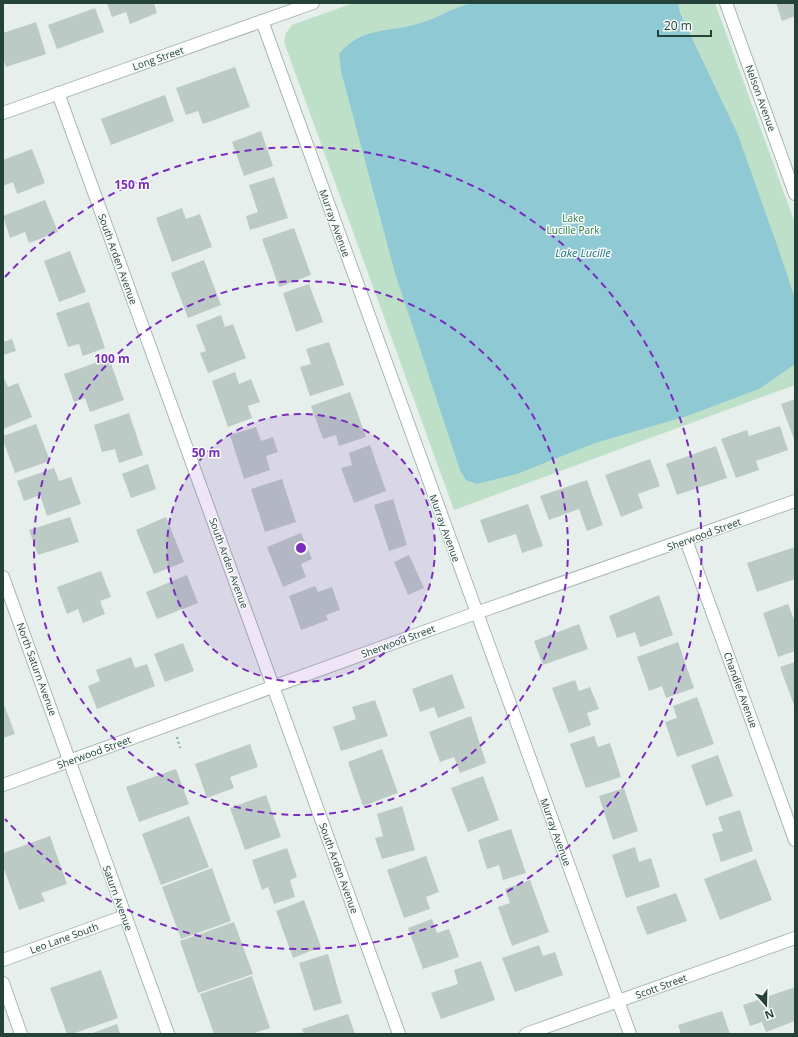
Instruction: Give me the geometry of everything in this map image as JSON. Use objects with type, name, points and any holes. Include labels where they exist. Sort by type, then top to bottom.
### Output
[{"type":"street","name":"Long Street","points":[[3,113],[313,3]]},
{"type":"street","name":"Nelson Avenue","points":[[726,3],[795,194]]},
{"type":"street","name":"Murray Avenue","points":[[262,21],[630,1034]]},
{"type":"street","name":"South Arden Avenue","points":[[58,93],[399,1034]]},
{"type":"street","name":"Sherwood Street","points":[[3,785],[476,613],[795,501]]},
{"type":"street","name":"Chandler Avenue","points":[[686,540],[795,840]]},
{"type":"street","name":"North Saturn Avenue","points":[[3,577],[70,761]]},
{"type":"street","name":"Saturn Avenue","points":[[70,761],[168,1034]]},
{"type":"street","name":"Leo Lane South","points":[[3,960],[125,916]]},
{"type":"street","name":"Scott Street","points":[[526,1034],[795,938]]},
{"type":"street","points":[[3,983],[21,1034]]},
{"type":"green space","name":"Lake Lucille","points":[[353,3],[715,3],[795,223],[795,385],[454,510],[284,42],[286,33],[292,25]]},
{"type":"water","name":"Lake Lucille","points":[[472,3],[678,3],[680,13],[738,135],[795,299],[795,364],[759,389],[687,416],[595,443],[517,474],[477,484],[466,480],[460,470],[395,273],[341,71],[339,54],[356,39],[365,35],[421,23]]},
{"type":"building","points":[[107,3],[154,3],[157,13],[130,24],[126,12],[112,17]]},
{"type":"building","points":[[776,3],[795,3],[795,16],[782,21]]},
{"type":"building","points":[[95,8],[104,32],[57,49],[48,25]]},
{"type":"building","points":[[36,22],[46,54],[6,67],[3,58],[3,33]]},
{"type":"building","points":[[235,67],[250,107],[203,124],[198,111],[186,115],[176,88]]},
{"type":"building","points":[[165,95],[174,121],[111,145],[101,119]]},
{"type":"building","points":[[261,131],[273,166],[244,176],[232,142]]},
{"type":"building","points":[[32,149],[45,183],[17,194],[13,182],[3,186],[3,160]]},
{"type":"building","points":[[274,177],[288,218],[250,230],[246,216],[258,212],[249,185]]},
{"type":"building","points":[[45,200],[58,232],[29,243],[25,232],[10,238],[3,216]]},
{"type":"building","points":[[182,208],[186,219],[200,214],[212,247],[172,262],[156,218]]},
{"type":"building","points":[[294,228],[311,275],[279,287],[262,239]]},
{"type":"building","points":[[70,251],[86,292],[59,302],[44,261]]},
{"type":"building","points":[[204,260],[221,305],[188,318],[171,273]]},
{"type":"building","points":[[309,284],[323,322],[296,332],[283,293]]},
{"type":"building","points":[[89,302],[105,348],[83,356],[79,344],[68,347],[56,313]]},
{"type":"building","points":[[221,315],[225,327],[233,324],[246,358],[208,373],[200,353],[206,351],[196,325]]},
{"type":"building","points":[[12,339],[16,351],[3,355],[3,342]]},
{"type":"building","points":[[329,342],[344,385],[310,396],[300,367],[311,364],[306,349]]},
{"type":"building","points":[[109,358],[124,400],[90,412],[85,398],[74,402],[64,374]]},
{"type":"building","points":[[235,372],[239,384],[251,379],[260,402],[248,406],[252,418],[228,427],[212,381]]},
{"type":"building","points":[[3,376],[8,387],[18,383],[32,417],[3,429]]},
{"type":"building","points":[[350,392],[366,437],[339,446],[336,435],[323,439],[311,406]]},
{"type":"building","points":[[795,399],[795,442],[781,404]]},
{"type":"building","points":[[129,413],[143,455],[119,463],[115,449],[102,452],[94,425]]},
{"type":"building","points":[[36,424],[50,461],[15,473],[3,440],[3,436]]},
{"type":"building","points":[[780,426],[788,450],[756,461],[759,470],[736,478],[721,439],[747,430],[749,436]]},
{"type":"building","points":[[256,427],[261,441],[273,437],[278,452],[266,456],[270,470],[244,479],[230,435]]},
{"type":"building","points":[[370,445],[386,491],[354,503],[341,468],[352,465],[349,453]]},
{"type":"building","points":[[716,446],[727,478],[677,495],[666,464]]},
{"type":"building","points":[[650,459],[660,486],[638,494],[643,508],[621,517],[605,475]]},
{"type":"building","points":[[148,464],[156,489],[131,498],[122,474]]},
{"type":"building","points":[[54,468],[59,481],[71,477],[81,504],[47,516],[40,495],[24,501],[17,481]]},
{"type":"building","points":[[282,479],[296,522],[265,532],[251,489]]},
{"type":"building","points":[[587,480],[603,525],[587,531],[579,509],[549,520],[540,496]]},
{"type":"building","points":[[393,499],[407,545],[389,551],[374,505]]},
{"type":"building","points":[[528,504],[543,546],[522,553],[516,534],[488,543],[480,520]]},
{"type":"building","points":[[70,517],[79,542],[38,555],[29,530]]},
{"type":"building","points":[[166,517],[184,562],[154,574],[136,530]]},
{"type":"building","points":[[301,533],[312,559],[301,564],[306,577],[283,587],[267,547]]},
{"type":"building","points":[[795,547],[795,579],[757,592],[747,563]]},
{"type":"building","points":[[409,555],[424,588],[408,595],[394,562]]},
{"type":"building","points":[[101,571],[111,597],[100,601],[105,614],[83,623],[78,609],[67,614],[57,587]]},
{"type":"building","points":[[187,575],[198,603],[157,619],[146,592]]},
{"type":"building","points":[[315,586],[318,592],[332,587],[340,610],[326,615],[328,620],[301,630],[289,596]]},
{"type":"building","points":[[659,595],[673,635],[640,647],[635,632],[617,638],[609,616]]},
{"type":"building","points":[[788,604],[795,622],[795,651],[778,657],[763,613]]},
{"type":"building","points":[[579,624],[588,649],[543,665],[534,641]]},
{"type":"building","points":[[678,642],[694,688],[666,698],[662,686],[649,691],[637,657]]},
{"type":"building","points":[[183,643],[194,671],[165,682],[154,654]]},
{"type":"building","points":[[131,657],[135,668],[147,664],[155,686],[97,709],[88,686],[100,681],[96,670]]},
{"type":"building","points":[[795,662],[795,708],[780,667]]},
{"type":"building","points":[[452,674],[465,708],[438,718],[434,707],[420,712],[412,689]]},
{"type":"building","points":[[575,680],[579,691],[590,687],[599,709],[587,713],[591,725],[569,733],[552,688]]},
{"type":"building","points":[[697,697],[714,744],[677,757],[665,722],[677,718],[673,706]]},
{"type":"building","points":[[375,700],[388,736],[341,751],[333,727],[356,719],[352,707]]},
{"type":"building","points":[[3,702],[15,734],[3,738]]},
{"type":"building","points":[[471,716],[486,763],[460,773],[454,757],[440,762],[429,732]]},
{"type":"building","points":[[594,736],[598,747],[610,743],[621,777],[586,788],[570,744]]},
{"type":"building","points":[[250,744],[258,767],[230,777],[234,788],[207,798],[195,764]]},
{"type":"building","points":[[382,749],[398,793],[363,806],[348,762]]},
{"type":"building","points":[[718,755],[733,796],[706,806],[691,765]]},
{"type":"building","points":[[176,769],[189,804],[139,822],[126,787]]},
{"type":"building","points":[[483,776],[499,820],[468,832],[451,788]]},
{"type":"building","points":[[624,788],[638,831],[613,840],[599,796]]},
{"type":"building","points":[[266,795],[281,837],[245,850],[230,808]]},
{"type":"building","points":[[402,806],[415,850],[382,859],[375,838],[383,836],[377,814]]},
{"type":"building","points":[[740,810],[753,851],[721,862],[712,834],[723,831],[718,817]]},
{"type":"building","points":[[189,816],[209,867],[161,885],[142,834]]},
{"type":"building","points":[[511,829],[526,873],[503,880],[499,865],[487,869],[478,840]]},
{"type":"building","points":[[50,836],[67,884],[41,893],[45,901],[19,910],[3,866],[3,853]]},
{"type":"building","points":[[635,847],[639,862],[651,858],[660,887],[626,898],[612,855]]},
{"type":"building","points":[[287,848],[297,877],[290,880],[295,897],[274,904],[268,887],[262,890],[252,860]]},
{"type":"building","points":[[426,856],[439,892],[426,897],[430,909],[404,918],[387,870]]},
{"type":"building","points":[[756,859],[772,900],[720,920],[704,879]]},
{"type":"building","points":[[212,868],[231,921],[181,939],[162,887]]},
{"type":"building","points":[[530,880],[549,932],[512,946],[498,907],[510,903],[505,889]]},
{"type":"building","points":[[676,893],[687,921],[647,935],[636,907]]},
{"type":"building","points":[[304,900],[321,947],[293,958],[276,911]]},
{"type":"building","points":[[432,919],[437,933],[449,929],[459,957],[423,969],[408,928]]},
{"type":"building","points":[[234,922],[253,974],[198,993],[180,941]]},
{"type":"building","points":[[539,945],[543,956],[555,952],[563,975],[515,992],[502,958]]},
{"type":"building","points":[[328,954],[342,1003],[314,1011],[299,963]]},
{"type":"building","points":[[481,961],[495,1000],[441,1019],[431,993],[458,984],[454,970]]},
{"type":"building","points":[[101,970],[118,1018],[72,1034],[67,1034],[50,988]]},
{"type":"building","points":[[252,976],[270,1028],[252,1034],[214,1034],[200,994]]},
{"type":"building","points":[[795,987],[795,1021],[766,1032],[762,1022],[750,1026],[743,1005]]},
{"type":"building","points":[[722,1011],[730,1034],[681,1034],[678,1025]]},
{"type":"building","points":[[348,1014],[355,1034],[304,1034],[302,1029]]},
{"type":"building","points":[[117,1024],[120,1034],[90,1034]]},
{"type":"park label","name":"Lake Lucille Park","points":[[573,224]]}]
